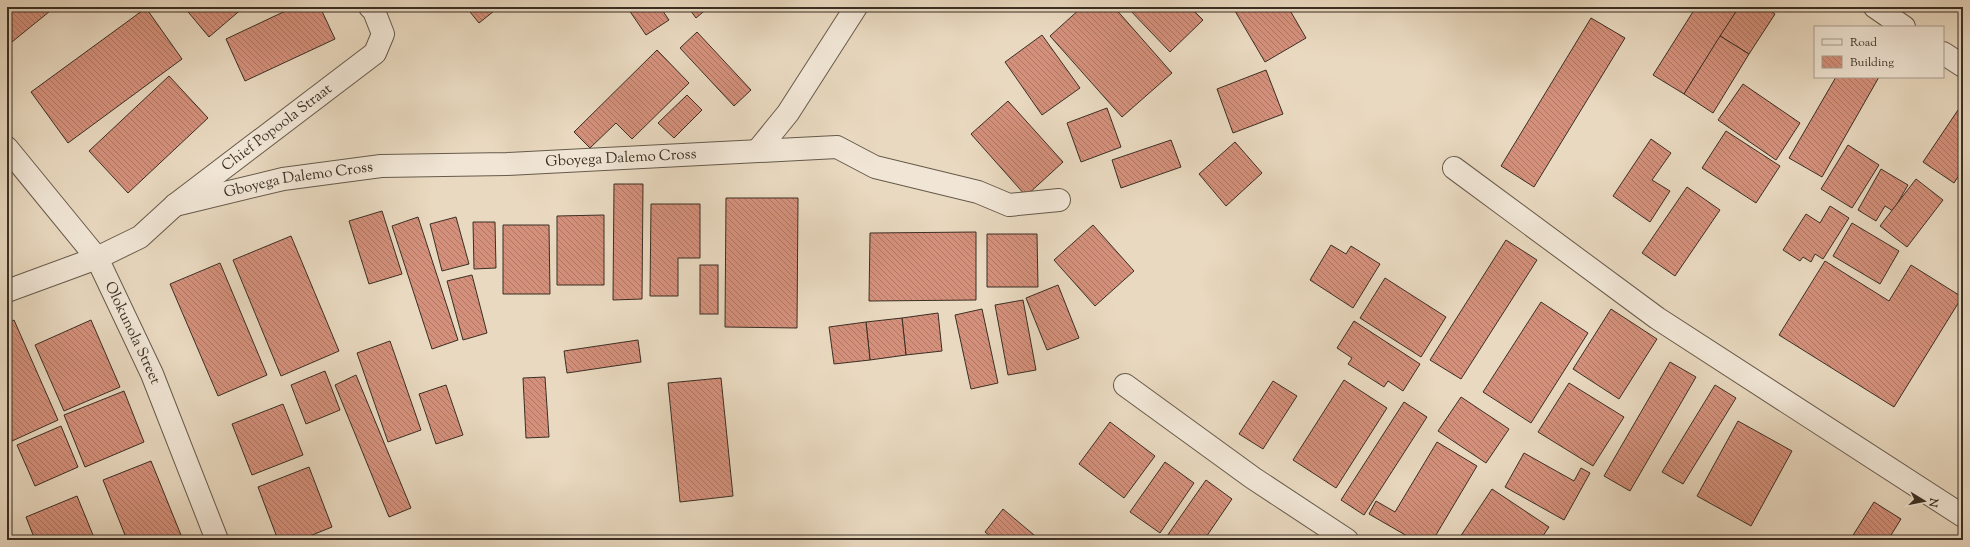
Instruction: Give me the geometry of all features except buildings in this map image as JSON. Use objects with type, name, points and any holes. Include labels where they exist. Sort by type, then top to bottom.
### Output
[{"type":"street","name":"Chief Popoola Straat","points":[[7,291],[97,258],[140,237],[175,205],[375,53],[382,34],[374,11],[370,7]]},
{"type":"street","points":[[758,150],[788,113],[856,7]]},
{"type":"street","points":[[1875,7],[1903,26]]},
{"type":"street","points":[[1944,54],[1963,66]]},
{"type":"street","name":"Gboyega Dalemo Cross","points":[[175,205],[284,179],[381,166],[507,164],[837,147],[875,167],[978,192],[1009,205],[1059,200]]},
{"type":"street","name":"Olokunola Street","points":[[7,148],[97,258],[152,374],[217,540]]},
{"type":"street","points":[[1454,168],[1657,318],[1963,516]]},
{"type":"street","points":[[1125,385],[1253,478],[1347,540]]}]
